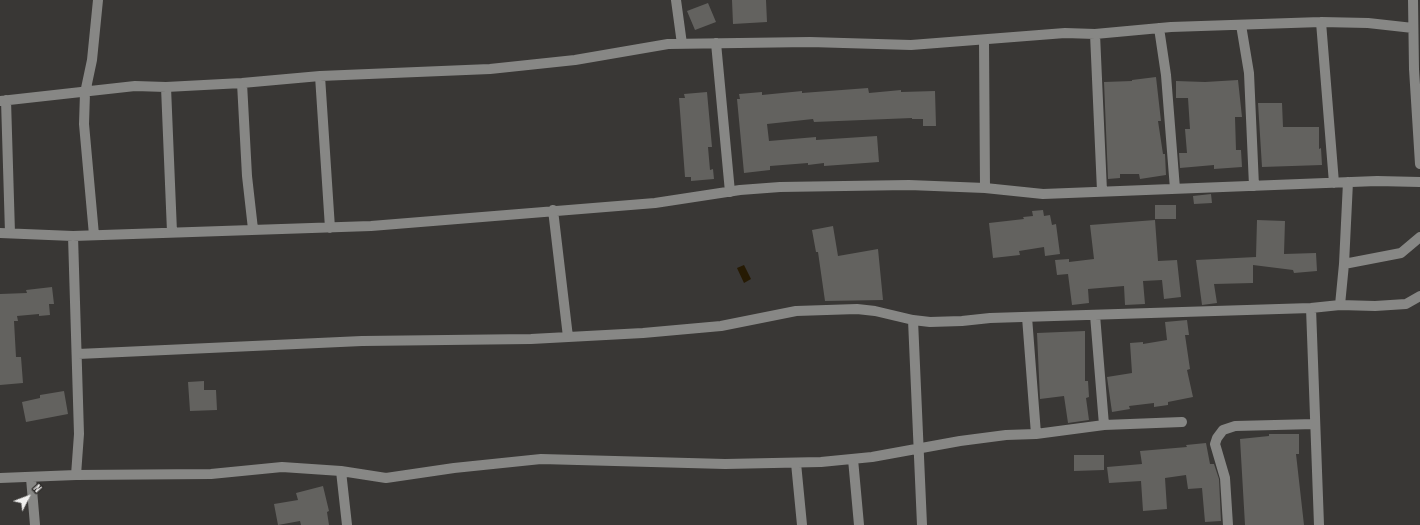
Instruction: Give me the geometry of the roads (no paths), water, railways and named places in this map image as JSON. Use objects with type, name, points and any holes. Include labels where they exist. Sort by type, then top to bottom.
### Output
[{"type":"street","points":[[94,235],[84,124],[85,93],[92,60],[98,0]]},
{"type":"street","points":[[676,0],[682,44]]},
{"type":"street","points":[[1413,0],[1414,69],[1420,164]]},
{"type":"street","points":[[1413,28],[1368,23],[1321,22],[1159,28],[1095,34],[1065,34],[911,46],[810,42],[682,44],[563,61],[490,69],[320,76],[242,83],[166,87],[135,86],[85,93],[3,101],[5,233],[74,236],[253,229],[330,228],[655,203],[730,192],[780,187],[861,185],[985,188],[1043,194],[1348,182],[1420,182]]},
{"type":"street","points":[[1321,22],[1334,183]]},
{"type":"street","points":[[1241,25],[1249,73],[1254,186]]},
{"type":"street","points":[[1159,28],[1166,75],[1175,188]]},
{"type":"street","points":[[1095,34],[1102,191]]},
{"type":"street","points":[[984,40],[985,188]]},
{"type":"street","points":[[716,43],[730,192]]},
{"type":"street","points":[[320,76],[330,228]]},
{"type":"street","points":[[242,83],[247,176],[253,229]]},
{"type":"street","points":[[166,87],[172,232]]},
{"type":"street","points":[[1340,305],[1344,264],[1348,182]]},
{"type":"street","points":[[554,210],[568,337]]},
{"type":"street","points":[[74,236],[79,434],[76,475]]},
{"type":"street","points":[[1344,264],[1401,253],[1420,237]]},
{"type":"street","points":[[78,354],[362,341],[568,337],[709,327],[796,312],[857,309],[930,322],[990,318],[1311,308],[1340,305],[1375,306],[1406,304],[1420,296]]},
{"type":"street","points":[[1311,308],[1319,525]]},
{"type":"street","points":[[1095,315],[1104,425]]},
{"type":"street","points":[[1027,317],[1036,434]]},
{"type":"street","points":[[913,320],[922,525]]},
{"type":"street","points":[[0,478],[32,478],[76,475],[211,474],[282,467],[341,471],[386,478],[454,468],[541,459],[726,464],[796,463],[853,459],[991,437],[1036,434],[1104,425],[1182,422]]},
{"type":"street","points":[[1228,525],[1225,478],[1215,444],[1217,438],[1223,430],[1235,426],[1315,424]]},
{"type":"street","points":[[853,459],[859,525]]},
{"type":"street","points":[[796,463],[802,525]]},
{"type":"street","points":[[341,471],[347,525]]},
{"type":"street","points":[[32,478],[35,525]]}]
